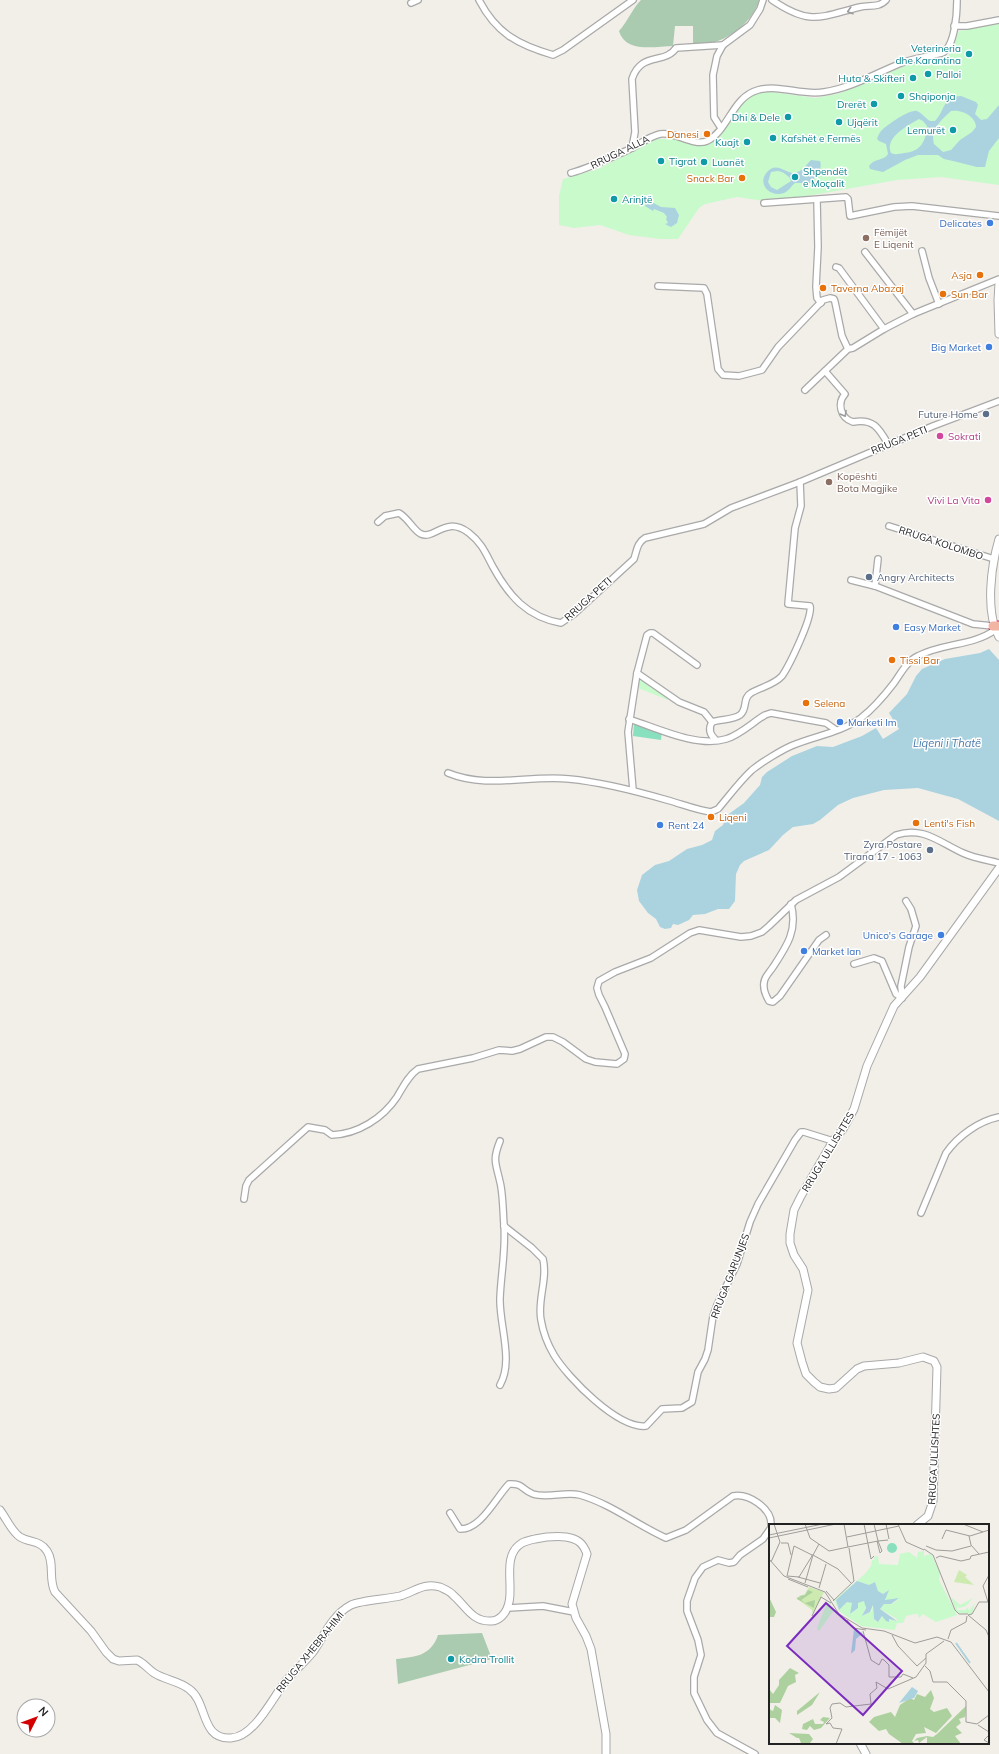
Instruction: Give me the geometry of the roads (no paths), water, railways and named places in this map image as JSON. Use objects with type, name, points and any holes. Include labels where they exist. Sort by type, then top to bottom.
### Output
[{"type":"street","points":[[411,3],[418,0]]},
{"type":"street","points":[[479,0],[501,30],[522,43],[553,55],[563,50],[633,0]]},
{"type":"street","points":[[721,128],[714,118],[713,75],[716,61],[723,45],[750,24],[760,9],[762,0]]},
{"type":"street","points":[[772,0],[784,8],[805,16],[818,18],[859,8],[878,6],[886,0]]},
{"type":"street","name":"RRUGA ALLA","points":[[571,173],[596,166],[643,141],[660,134],[701,143],[711,138],[721,128],[738,104],[750,93],[758,90],[776,89],[813,93],[839,88],[906,62],[946,51],[950,45],[957,0]]},
{"type":"street","points":[[954,26],[967,26],[999,20]]},
{"type":"street","points":[[632,148],[635,122],[632,104],[632,79],[641,63],[672,53],[676,48],[723,45]]},
{"type":"street","points":[[764,203],[846,197],[848,200],[850,216],[894,207],[912,206],[999,216]]},
{"type":"street","points":[[817,200],[818,247],[816,287],[817,298],[821,303]]},
{"type":"street","points":[[922,251],[929,278],[939,304]]},
{"type":"street","points":[[865,252],[913,314]]},
{"type":"street","points":[[836,267],[839,268],[884,329]]},
{"type":"street","points":[[805,390],[848,349],[856,347],[884,329],[913,314],[999,279]]},
{"type":"street","points":[[999,283],[999,334]]},
{"type":"street","points":[[658,286],[704,288],[707,294],[717,362],[720,373],[723,375],[733,377],[762,370],[778,347],[821,303],[830,298],[835,302],[842,336],[848,349]]},
{"type":"street","points":[[824,371],[845,394],[840,402],[841,410],[845,416],[853,422],[860,420],[870,421],[880,431],[888,444]]},
{"type":"street","name":"RRUGA PETI","points":[[378,522],[384,516],[399,513],[406,517],[420,534],[425,535],[454,526],[461,528],[470,534],[486,552],[502,581],[518,602],[531,613],[543,619],[561,623],[574,614],[634,559],[637,546],[640,541],[645,538],[704,524],[732,508],[800,482],[888,444],[999,401]]},
{"type":"street","points":[[712,722],[738,716],[742,713],[745,701],[750,694],[777,681],[782,676],[802,638],[812,611],[810,606],[788,604],[795,528],[801,506],[800,482]]},
{"type":"street","name":"RRUGA KOLOMBO","points":[[889,526],[994,559]]},
{"type":"street","points":[[999,539],[994,559],[991,601],[999,638]]},
{"type":"street","points":[[875,586],[878,559]]},
{"type":"street","points":[[851,580],[875,586],[960,620],[981,626],[996,627]]},
{"type":"street","points":[[448,773],[472,781],[488,782],[538,778],[569,779],[633,790],[706,811],[716,811],[752,770],[790,746],[850,724],[871,710],[908,664],[916,657],[939,647],[984,636],[996,627]]},
{"type":"street","points":[[633,790],[628,738],[629,719],[645,638],[650,633],[697,665]]},
{"type":"street","points":[[637,673],[678,702],[704,712],[712,722]]},
{"type":"street","points":[[629,719],[699,741],[725,739],[765,715],[771,713],[826,724],[836,730]]},
{"type":"street","points":[[712,722],[710,730],[712,736],[716,740]]},
{"type":"street","points":[[244,1199],[246,1186],[249,1180],[308,1127],[325,1130],[332,1135],[346,1135],[356,1131],[383,1114],[412,1074],[418,1069],[473,1058],[499,1050],[512,1051],[520,1049],[546,1037],[553,1037],[563,1042],[586,1058],[595,1062],[608,1064],[621,1062],[624,1059],[625,1054],[599,995],[597,988],[599,981],[615,972],[651,958],[690,933],[699,930],[741,937],[759,933],[769,926],[796,900],[838,877],[856,865],[889,838],[906,832],[924,834],[963,853],[999,863]]},
{"type":"street","name":"RRUGA ULLISHTES","points":[[918,1524],[928,1516],[933,1500],[937,1367],[934,1361],[923,1357],[899,1363],[864,1366],[857,1369],[836,1388],[829,1389],[820,1387],[814,1382],[806,1374],[797,1343],[808,1290],[803,1270],[794,1255],[790,1244],[790,1234],[794,1210],[833,1141],[843,1129],[854,1109],[867,1066],[894,1006],[928,966],[999,868]]},
{"type":"street","points":[[902,998],[901,986],[909,947],[916,926],[911,910],[906,901]]},
{"type":"street","points":[[791,904],[794,918],[792,934],[764,981],[765,990],[769,1001],[773,1002],[780,996],[819,940],[826,935]]},
{"type":"street","points":[[854,964],[874,958],[882,961],[896,994],[902,998]]},
{"type":"street","points":[[921,1213],[946,1153],[951,1145],[987,1120],[999,1117]]},
{"type":"street","name":"RRUGA GARUNJES","points":[[504,1226],[532,1248],[543,1259],[544,1274],[541,1318],[543,1328],[554,1354],[579,1385],[608,1411],[626,1423],[638,1427],[646,1426],[662,1409],[682,1408],[692,1402],[698,1372],[708,1350],[715,1311],[737,1264],[750,1222],[767,1187],[801,1132],[811,1133],[833,1141]]},
{"type":"street","points":[[500,1141],[495,1155],[495,1161],[500,1183],[504,1226],[500,1300],[506,1365],[504,1378],[500,1385]]},
{"type":"street","points":[[450,1513],[460,1529],[466,1529],[480,1520],[502,1490],[509,1484],[517,1483],[533,1494],[578,1494],[618,1511],[666,1538],[686,1530],[733,1496],[740,1495],[761,1505],[770,1515],[771,1524]]},
{"type":"street","name":"RRUGA XHEBRAHIMI","points":[[0,1510],[20,1537],[40,1544],[46,1549],[50,1556],[51,1585],[55,1592],[91,1631],[109,1656],[119,1661],[137,1660],[154,1673],[189,1688],[194,1693],[210,1728],[215,1735],[222,1738],[239,1737],[252,1728],[286,1680],[313,1651],[333,1620],[351,1605],[403,1595],[427,1585],[433,1585],[446,1590],[453,1595],[470,1614],[478,1619],[495,1621],[502,1617],[508,1608]]},
{"type":"street","points":[[755,1754],[717,1733],[707,1720],[697,1700],[693,1685],[701,1655],[698,1640],[688,1617],[687,1606],[690,1589],[703,1567],[718,1560],[729,1563],[734,1562],[762,1539],[769,1530]]},
{"type":"street","points":[[574,1612],[543,1606],[508,1608],[510,1563],[512,1555],[523,1542],[545,1537],[564,1537],[582,1544],[587,1554],[572,1604],[574,1612],[591,1649],[606,1734],[606,1754]]},
{"type":"street","points":[[861,1744],[866,1754]]},
{"type":"water","points":[[961,96],[976,102],[978,105],[975,114],[981,120],[987,119],[999,105],[999,138],[989,151],[985,167],[977,167],[944,159],[938,155],[918,155],[883,172],[870,169],[869,166],[871,163],[884,158],[888,154],[886,144],[877,139],[880,132],[899,118],[909,112],[914,111],[919,112],[930,121],[935,121],[947,102],[955,97]],"holes":[[[951,111],[959,111],[967,114],[974,120],[976,127],[972,132],[960,140],[951,150],[943,152],[934,144],[933,139],[937,126]],[[919,119],[927,126],[924,141],[921,145],[914,151],[897,154],[891,153],[890,147],[894,137],[904,128]]]},
{"type":"water","points":[[811,160],[820,161],[821,167],[815,179],[810,183],[795,183],[789,190],[779,194],[769,191],[764,185],[763,180],[768,171],[771,169],[778,168],[794,173],[802,170]],"holes":[[[779,171],[787,176],[791,181],[777,190],[771,187],[768,182],[771,172]]]},
{"type":"water","points":[[650,201],[661,207],[675,208],[679,215],[677,223],[671,227],[665,224],[668,223],[666,219],[667,217],[664,213],[654,209],[653,211],[645,206],[645,203]]},
{"type":"water","name":"Liqeni i Thatë","points":[[989,649],[999,660],[999,821],[958,799],[918,788],[884,790],[853,798],[838,805],[813,824],[793,827],[769,850],[744,861],[740,865],[736,874],[735,901],[729,909],[718,909],[705,914],[693,915],[689,920],[678,925],[673,924],[671,928],[665,929],[660,927],[656,919],[648,913],[639,901],[637,890],[642,875],[655,865],[669,861],[687,849],[702,845],[712,840],[715,831],[723,825],[726,816],[744,803],[760,785],[762,777],[767,772],[792,756],[817,746],[833,747],[862,736],[876,728],[883,739],[899,729],[889,713],[907,694],[916,676],[922,669],[945,659],[980,653]]},
{"type":"place","name":"Veterineria dhe Karantina","points":[[969,54]]},
{"type":"place","name":"Palloi","points":[[928,74]]},
{"type":"place","name":"Huta & Skifteri","points":[[913,78]]},
{"type":"place","name":"Shqiponja","points":[[901,96]]},
{"type":"place","name":"Drerët","points":[[874,104]]},
{"type":"place","name":"Dhi & Dele","points":[[788,117]]},
{"type":"place","name":"Ujqërit","points":[[839,122]]},
{"type":"place","name":"Lemurët","points":[[953,130]]},
{"type":"place","name":"Danesi","points":[[707,134]]},
{"type":"place","name":"Kafshët e Fermës","points":[[773,138]]},
{"type":"place","name":"Kuajt","points":[[747,142]]},
{"type":"place","name":"Tigrat","points":[[661,161]]},
{"type":"place","name":"Luanët","points":[[704,162]]},
{"type":"place","name":"Shpendët e Moçalit","points":[[795,177]]},
{"type":"place","name":"Snack Bar","points":[[742,178]]},
{"type":"place","name":"Arinjtë","points":[[614,199]]},
{"type":"place","name":"Delicates","points":[[990,223]]},
{"type":"place","name":"Fëmijët E Liqenit","points":[[866,238]]},
{"type":"place","name":"Asja","points":[[980,275]]},
{"type":"place","name":"Taverna Abazaj","points":[[823,288]]},
{"type":"place","name":"Sun Bar","points":[[943,294]]},
{"type":"place","name":"Big Market","points":[[989,347]]},
{"type":"place","name":"Future Home","points":[[986,414]]},
{"type":"place","name":"Sokrati","points":[[940,436]]},
{"type":"place","name":"Kopështi Bota Magjike","points":[[829,482]]},
{"type":"place","name":"Vivi La Vita","points":[[988,500]]},
{"type":"place","name":"Angry Architects","points":[[869,577]]},
{"type":"place","name":"Easy Market","points":[[896,627]]},
{"type":"place","name":"Tissi Bar","points":[[892,660]]},
{"type":"place","name":"Selena","points":[[806,703]]},
{"type":"place","name":"Marketi Im","points":[[840,722]]},
{"type":"place","name":"Liqeni","points":[[711,817]]},
{"type":"place","name":"Lenti's Fish","points":[[916,823]]},
{"type":"place","name":"Rent 24","points":[[660,825]]},
{"type":"place","name":"Zyra Postare Tirana 17 - 1063","points":[[930,850]]},
{"type":"place","name":"Unico's Garage","points":[[941,935]]},
{"type":"place","name":"Market Ian","points":[[804,951]]},
{"type":"place","name":"Kodra Trollit","points":[[451,1659]]}]
